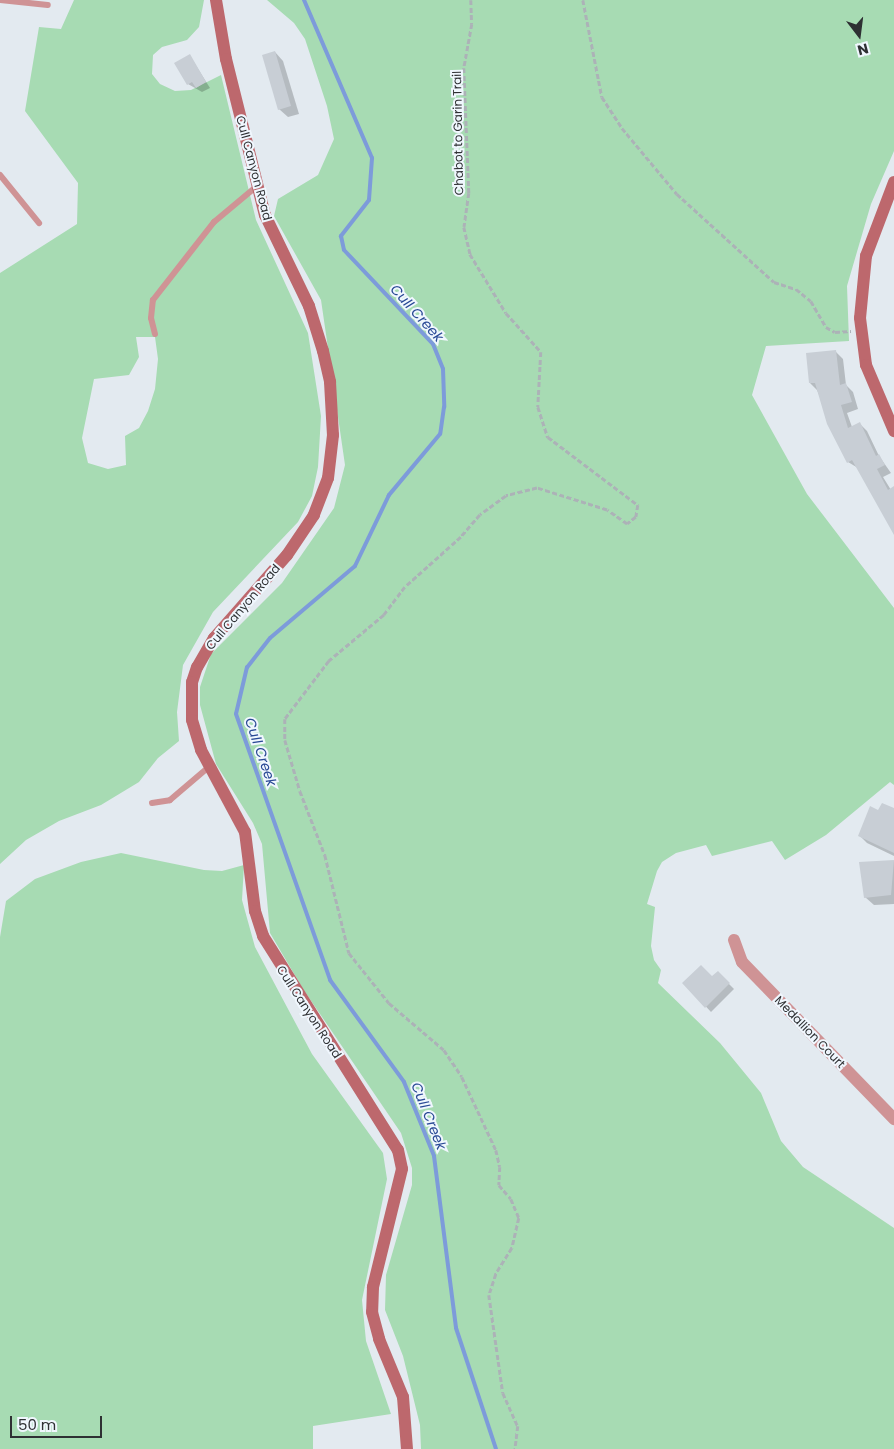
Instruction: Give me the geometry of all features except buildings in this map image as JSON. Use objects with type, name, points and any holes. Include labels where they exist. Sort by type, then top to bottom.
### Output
[{"type":"street","name":"Cull Canyon Road","points":[[216,0],[226,59],[257,186],[274,237],[309,306],[323,351],[332,406],[332,457],[323,494],[306,528],[287,555],[214,638],[197,667],[192,682],[192,720],[210,766],[245,832],[255,911],[270,952],[398,1150],[402,1168],[373,1287],[372,1312],[379,1339],[403,1397],[407,1449]]},
{"type":"street","points":[[894,182],[866,256],[860,330],[870,381],[894,431]]},
{"type":"street","name":"Medallion Court","points":[[734,940],[742,962],[894,1118]]},
{"type":"lane","points":[[0,0],[48,5]]},
{"type":"lane","points":[[0,175],[39,223]]},
{"type":"lane","points":[[155,334],[151,318],[153,300],[214,222],[257,186]]},
{"type":"lane","points":[[152,803],[170,800],[210,766]]},
{"type":"path","name":"Chabot to Garin Trail","points":[[471,0],[472,24],[464,68],[470,193],[464,227],[470,254],[506,313],[541,352],[538,407],[548,437],[638,505],[636,517],[628,524],[607,510],[537,488],[506,496],[480,515],[461,537],[405,587],[384,615],[329,660],[285,719],[285,740],[300,791],[325,855],[349,953],[373,986],[444,1050],[462,1077],[496,1150],[500,1167],[499,1185],[511,1199],[519,1218],[512,1248],[496,1274],[489,1296],[503,1393],[518,1426],[515,1449]]},
{"type":"path","points":[[583,0],[602,98],[622,128],[677,194],[774,282],[796,289],[811,301],[826,327],[835,332],[860,330]]},
{"type":"green space","points":[[74,0],[204,0],[199,27],[187,40],[162,47],[153,55],[152,74],[160,84],[175,91],[191,90],[221,75],[256,220],[308,333],[321,416],[318,467],[312,496],[298,522],[213,612],[183,665],[177,712],[179,741],[158,758],[139,782],[101,805],[59,821],[26,840],[0,864],[0,273],[77,224],[78,183],[25,111],[39,27],[61,29]],"holes":[[[136,337],[155,337],[158,359],[155,389],[148,411],[139,428],[125,436],[126,465],[108,469],[88,463],[82,438],[94,379],[129,375],[139,357]]]},
{"type":"green space","points":[[267,0],[894,0],[894,151],[871,204],[847,286],[849,341],[766,346],[752,395],[807,494],[894,608],[894,785],[890,782],[826,835],[785,860],[772,841],[712,856],[706,845],[676,853],[662,862],[657,871],[647,904],[655,907],[651,946],[654,960],[661,970],[658,983],[720,1043],[761,1093],[781,1141],[803,1167],[894,1228],[894,1449],[421,1449],[420,1425],[403,1356],[385,1310],[386,1275],[412,1185],[412,1168],[401,1133],[303,989],[270,933],[262,844],[253,823],[216,764],[200,705],[200,687],[211,654],[282,583],[334,508],[345,465],[321,300],[274,216],[278,199],[318,175],[334,139],[327,106],[305,39],[294,23]]},
{"type":"green space","points":[[121,853],[204,870],[222,871],[244,865],[242,900],[255,947],[312,1054],[383,1153],[387,1179],[362,1300],[366,1341],[391,1414],[313,1426],[313,1449],[0,1449],[0,937],[6,901],[35,879],[81,862]]},
{"type":"waterway","name":"Cull Creek","points":[[304,0],[372,158],[369,200],[341,236],[344,250],[433,344],[443,369],[444,407],[440,434],[389,495],[355,566],[270,638],[247,667],[236,714],[330,980],[404,1082],[434,1156],[456,1328],[496,1449]]}]
